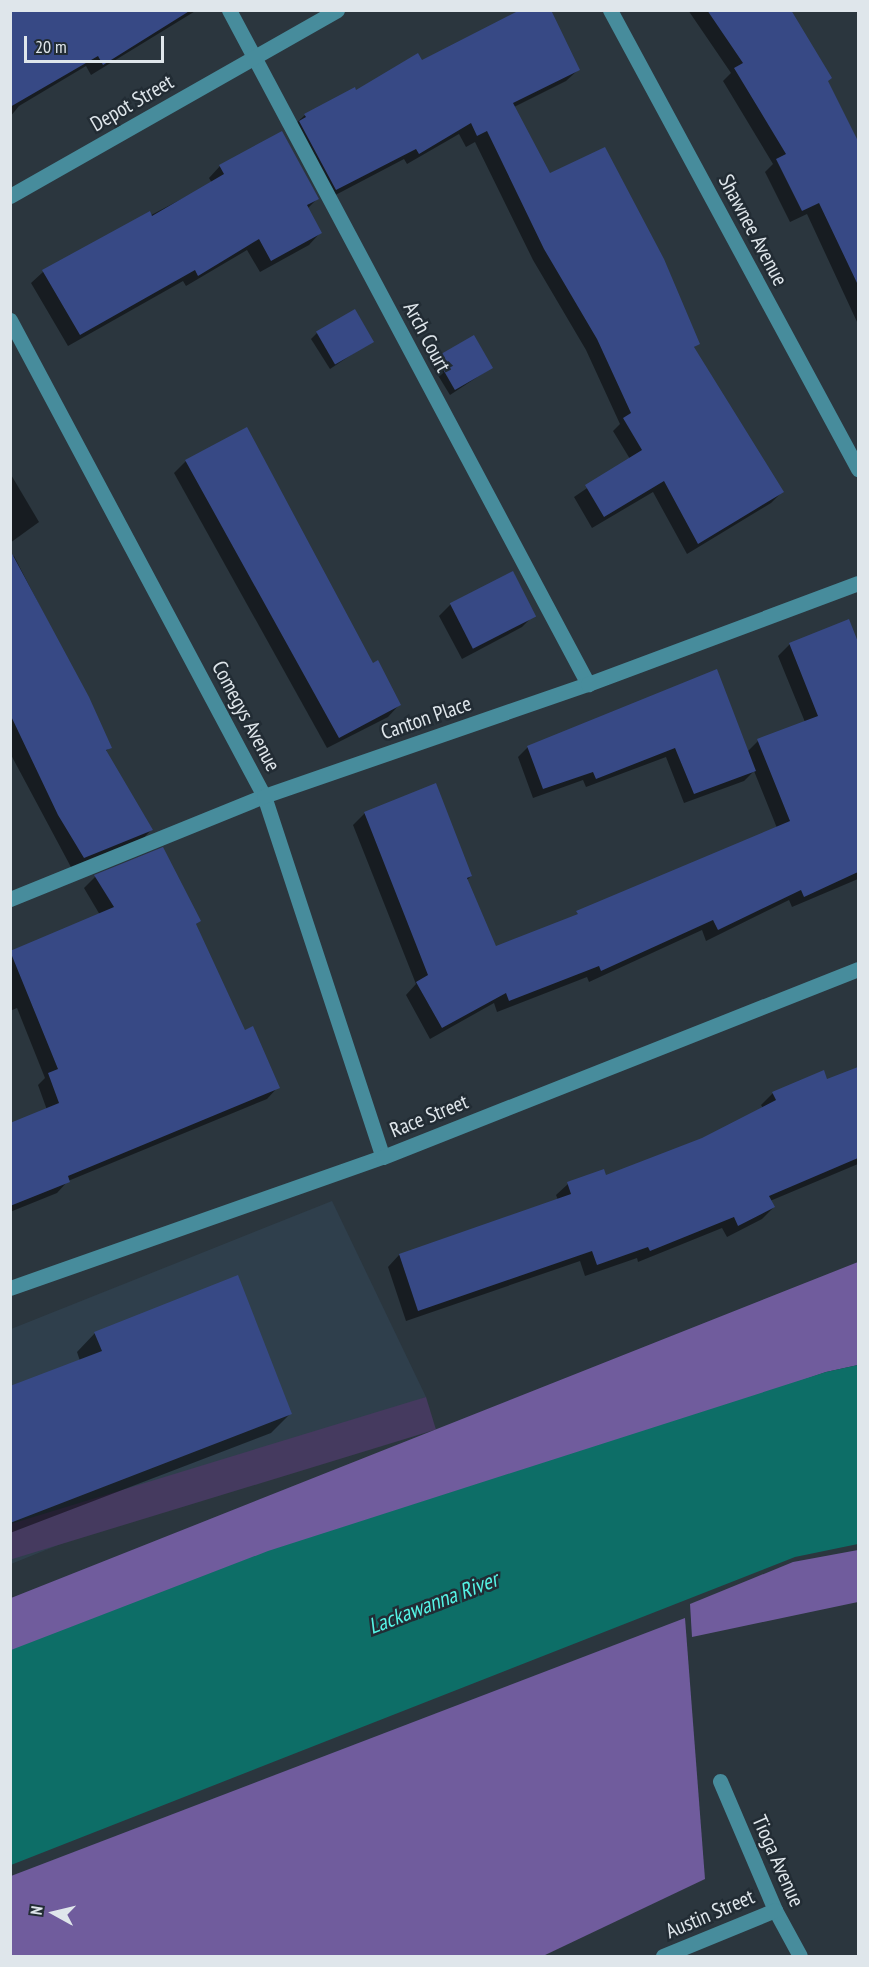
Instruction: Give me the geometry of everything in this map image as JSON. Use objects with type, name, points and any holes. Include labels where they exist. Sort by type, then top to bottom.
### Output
[{"type":"street","name":"Arch Court","points":[[229,10],[588,684]]},
{"type":"street","name":"Depot Street","points":[[10,196],[337,10]]},
{"type":"street","name":"Shawnee Avenue","points":[[610,10],[858,469]]},
{"type":"street","name":"Comegys Avenue","points":[[10,320],[264,796],[383,1157]]},
{"type":"street","name":"Canton Place","points":[[10,899],[264,796],[588,684],[858,583]]},
{"type":"street","name":"Race Street","points":[[10,1288],[383,1157],[858,969]]},
{"type":"street","name":"Tioga Avenue","points":[[720,1781],[774,1910],[800,1956]]},
{"type":"street","name":"Austin Street","points":[[663,1956],[774,1910]]},
{"type":"shaded area","points":[[332,1201],[426,1397],[11,1564],[11,1329]]},
{"type":"shaded area","points":[[858,1262],[858,1365],[826,1372],[11,1655],[11,1598]]},
{"type":"shaded area","points":[[426,1397],[436,1430],[10,1560],[10,1524]]},
{"type":"shaded area","points":[[858,1550],[858,1602],[692,1637],[690,1604],[793,1562]]},
{"type":"shaded area","points":[[685,1618],[705,1879],[543,1956],[11,1956],[11,1876]]},
{"type":"water","name":"Lackawanna River","points":[[858,1365],[858,1544],[795,1557],[11,1865],[11,1650],[268,1551],[826,1372]]},
{"type":"building","points":[[10,10],[191,10],[103,65],[98,56],[10,107]]},
{"type":"building","points":[[520,10],[551,10],[580,70],[513,103],[550,173],[605,147],[664,259],[700,344],[694,347],[784,492],[698,544],[664,481],[604,517],[585,485],[642,450],[623,418],[631,413],[597,339],[544,249],[487,131],[477,136],[471,123],[419,154],[416,149],[336,190],[299,121],[306,117],[304,114],[355,87],[356,90],[418,53],[422,60]]},
{"type":"building","points":[[707,10],[791,10],[832,78],[828,81],[858,141],[858,285],[819,203],[802,211],[776,159],[786,154],[734,68],[743,63]]},
{"type":"building","points":[[282,131],[319,199],[307,205],[322,233],[271,261],[259,239],[198,276],[195,270],[80,335],[42,270],[150,211],[152,216],[224,174],[219,165]]},
{"type":"building","points":[[355,309],[374,342],[335,364],[316,332]]},
{"type":"building","points":[[474,335],[493,368],[455,390],[436,357]]},
{"type":"building","points":[[247,427],[373,663],[378,660],[401,705],[339,738],[185,460]]},
{"type":"building","points":[[10,550],[89,697],[112,748],[106,750],[153,830],[84,858],[58,815],[10,714]]},
{"type":"building","points":[[513,571],[536,616],[473,649],[450,603]]},
{"type":"building","points":[[849,619],[858,642],[858,872],[804,897],[801,890],[718,930],[713,920],[601,971],[599,966],[509,1001],[506,993],[442,1028],[416,982],[428,975],[364,812],[436,783],[472,876],[467,878],[496,946],[578,914],[576,911],[790,821],[757,739],[818,716],[789,643]]},
{"type":"building","points":[[717,669],[756,771],[694,794],[675,748],[596,779],[593,772],[543,789],[527,746]]},
{"type":"building","points":[[163,847],[201,921],[196,924],[245,1030],[253,1026],[280,1088],[68,1176],[70,1182],[10,1206],[10,1123],[59,1103],[48,1073],[58,1069],[10,951],[114,907],[94,875]]},
{"type":"building","points":[[858,1067],[858,1158],[769,1196],[775,1207],[738,1226],[734,1217],[650,1251],[648,1247],[597,1265],[592,1251],[418,1311],[399,1254],[571,1194],[567,1182],[604,1169],[606,1175],[702,1138],[776,1100],[772,1092],[824,1070],[827,1079]]},
{"type":"building","points":[[238,1275],[292,1414],[10,1523],[10,1386],[102,1351],[94,1332]]}]
